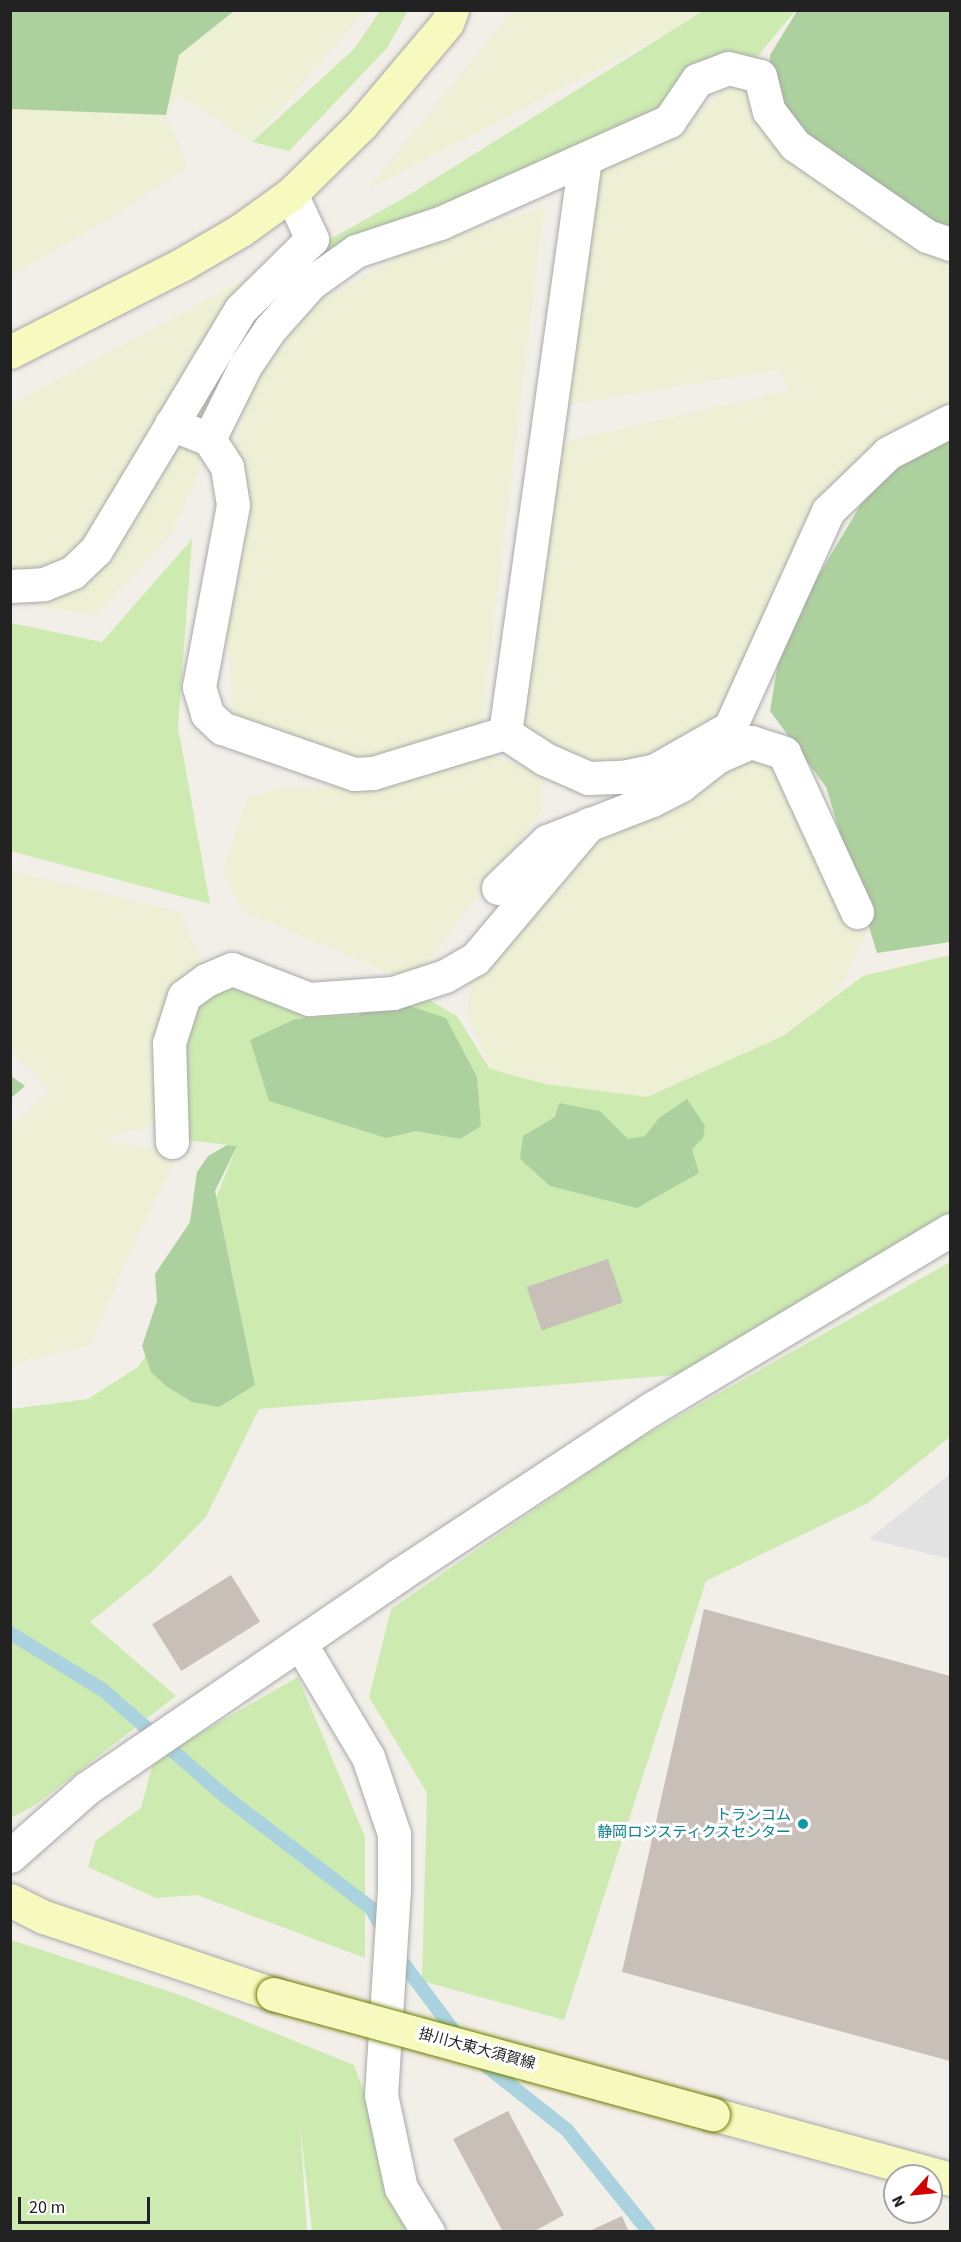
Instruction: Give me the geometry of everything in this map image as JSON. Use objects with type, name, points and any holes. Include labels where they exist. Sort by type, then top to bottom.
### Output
[{"type":"main road","points":[[10,352],[182,265],[241,230],[291,194],[361,125],[447,23],[452,10]]},
{"type":"main road","name":"掛川大東大須賀線","points":[[10,1900],[44,1917],[273,1994],[951,2179]]},
{"type":"street","points":[[209,439],[245,366],[270,329],[311,283],[356,251],[440,223],[669,121],[697,80],[728,68],[760,76],[769,111],[795,145],[927,236],[951,244]]},
{"type":"street","points":[[505,733],[585,159]]},
{"type":"street","points":[[10,586],[44,584],[73,572],[96,549],[240,310],[312,239],[291,194]]},
{"type":"street","points":[[498,888],[547,841],[681,785],[723,743],[828,511],[888,453],[951,421]]},
{"type":"street","points":[[171,424],[209,439],[227,467],[233,505],[199,687],[207,714],[222,728],[354,774],[373,773],[505,733],[545,759],[588,778],[623,777],[655,770],[723,743],[751,742],[784,753],[857,912]]},
{"type":"street","points":[[172,1142],[169,1043],[184,996],[206,980],[232,969],[309,999],[393,993],[445,976],[475,959],[589,824]]},
{"type":"street","points":[[10,1856],[87,1788],[300,1642],[651,1408],[951,1230]]},
{"type":"street","points":[[300,1642],[368,1757],[394,1834],[394,1889],[381,2095],[400,2188],[428,2232]]},
{"type":"green space","points":[[11,10],[234,11],[179,55],[166,115],[11,109]]},
{"type":"green space","points":[[234,11],[364,11],[252,142],[179,94],[166,115],[188,166],[104,222],[11,275],[10,107],[179,55]]},
{"type":"green space","points":[[380,11],[408,11],[387,48],[289,151],[252,142],[354,49]]},
{"type":"green space","points":[[513,11],[709,11],[367,190]]},
{"type":"green space","points":[[703,11],[795,11],[753,62],[661,125],[301,295],[216,422],[180,409],[289,262],[404,198]]},
{"type":"green space","points":[[797,11],[950,11],[950,248],[769,111],[770,55]]},
{"type":"green space","points":[[744,81],[950,242],[950,421],[851,475],[702,745],[612,767],[522,736],[559,443],[791,390],[778,370],[569,405],[593,171],[674,138],[720,92]]},
{"type":"green space","points":[[544,207],[481,730],[368,760],[274,747],[233,711],[227,629],[251,515],[233,453],[254,381],[315,304],[400,255]]},
{"type":"green space","points":[[282,260],[197,372],[200,470],[171,534],[95,616],[11,601],[10,405]]},
{"type":"green space","points":[[950,439],[950,942],[877,953],[826,787],[770,711],[782,637],[879,474]]},
{"type":"green space","points":[[192,539],[178,727],[210,904],[10,851],[11,623],[102,642]]},
{"type":"green space","points":[[756,716],[873,917],[826,1017],[647,1097],[494,1078],[467,1012],[470,981],[616,802]]},
{"type":"green space","points":[[479,752],[544,773],[542,811],[412,982],[244,912],[223,872],[247,798],[291,786],[376,790]]},
{"type":"green space","points":[[11,871],[180,912],[206,973],[158,1124],[100,1140],[179,1152],[130,1252],[90,1345],[11,1364],[10,1129],[49,1090],[11,1050]]},
{"type":"green space","points":[[950,955],[950,1230],[712,1372],[259,1409],[206,1517],[153,1571],[90,1622],[176,1696],[37,1804],[11,1818],[11,1409],[88,1399],[138,1367],[205,1264],[237,1296],[216,1198],[237,1146],[187,1140],[169,1043],[223,972],[324,997],[408,988],[457,1016],[490,1069],[545,1084],[647,1097],[783,1036],[863,976]]},
{"type":"green space","points":[[373,994],[446,1018],[477,1077],[481,1126],[460,1139],[416,1131],[386,1138],[269,1101],[250,1040],[295,1019],[359,1015]]},
{"type":"green space","points":[[11,1076],[25,1086],[11,1098]]},
{"type":"green space","points":[[687,1099],[705,1126],[703,1138],[692,1149],[699,1173],[637,1208],[550,1186],[520,1159],[523,1136],[555,1117],[559,1103],[600,1111],[628,1139],[645,1136],[659,1118]]},
{"type":"green space","points":[[227,1145],[237,1146],[215,1191],[255,1385],[219,1407],[192,1402],[166,1386],[151,1372],[142,1346],[157,1301],[155,1274],[190,1222],[197,1172],[208,1156]]},
{"type":"green space","points":[[950,1262],[950,1437],[868,1503],[706,1581],[564,2020],[422,1981],[427,1793],[369,1697],[391,1609],[628,1445]]},
{"type":"green space","points":[[298,1677],[365,1837],[365,1958],[197,1895],[156,1898],[88,1867],[96,1840],[141,1808],[154,1759]]},
{"type":"green space","points":[[11,1940],[183,1996],[354,2065],[401,2188],[428,2231],[312,2231],[300,2124],[307,2231],[11,2232]]},
{"type":"shaded area","points":[[950,1474],[950,1559],[869,1539]]},
{"type":"building","points":[[608,1259],[623,1302],[542,1330],[527,1287]]},
{"type":"building","points":[[231,1575],[260,1622],[181,1671],[152,1624]]},
{"type":"building","name":"トランコム 静岡ロジスティクスセンター","points":[[704,1609],[950,1676],[950,2061],[622,1972]]},
{"type":"building","points":[[508,2111],[564,2215],[533,2232],[503,2232],[453,2139]]},
{"type":"building","points":[[622,2216],[629,2232],[587,2232]]},
{"type":"waterway","points":[[10,1633],[103,1690],[227,1798],[371,1908],[385,1933]]},
{"type":"waterway","points":[[397,1955],[459,2038]]},
{"type":"waterway","points":[[480,2061],[567,2130],[649,2232]]},
{"type":"place","name":"トランコム 静岡ロジスティクスセンター","points":[[803,1824]]}]
